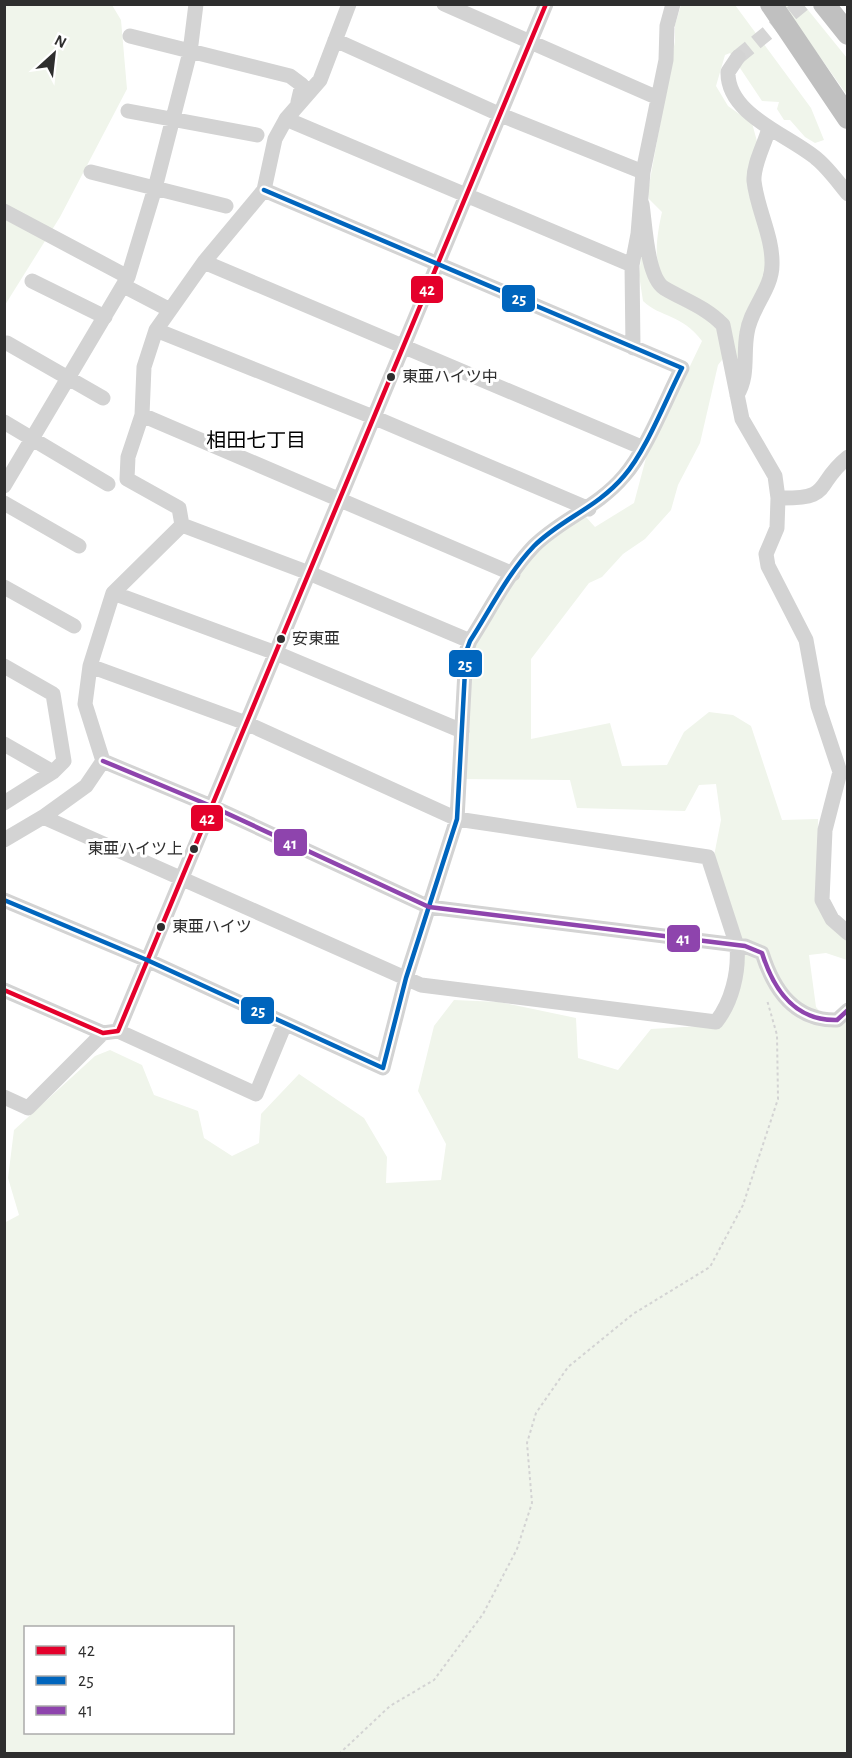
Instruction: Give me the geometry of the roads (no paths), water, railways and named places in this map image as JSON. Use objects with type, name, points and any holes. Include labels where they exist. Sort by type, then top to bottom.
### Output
[{"type":"highway","points":[[771,4],[848,118]]},
{"type":"highway","points":[[824,4],[848,34]]},
{"type":"street","points":[[4,486],[126,281],[155,188],[190,52],[196,4]]},
{"type":"street","points":[[182,525],[179,508],[127,479],[128,457],[142,416],[144,367],[156,330],[204,262],[264,190],[275,140],[297,104],[320,80],[349,4]]},
{"type":"street","points":[[444,4],[658,98]]},
{"type":"street","points":[[4,1097],[28,1108],[110,1032],[147,960],[546,4]]},
{"type":"street","points":[[633,348],[632,266],[642,204],[644,172],[666,60],[667,6]]},
{"type":"street","points":[[130,36],[291,76],[302,85],[297,104]]},
{"type":"street","points":[[335,40],[501,115],[644,172]]},
{"type":"street","points":[[738,57],[728,72],[732,95],[769,128],[818,159],[848,194]]},
{"type":"street","points":[[128,111],[257,135]]},
{"type":"street","points":[[286,119],[632,266]]},
{"type":"street","points":[[736,397],[741,389],[747,361],[747,332],[759,297],[771,280],[772,263],[754,180],[769,128]]},
{"type":"street","points":[[91,172],[226,206]]},
{"type":"street","points":[[4,900],[147,960],[383,1068],[406,978],[456,819],[466,652],[470,641],[513,574],[534,547],[554,530],[589,509],[610,492],[626,474],[682,368],[264,190]]},
{"type":"street","points":[[642,204],[651,265],[657,281],[663,288],[700,307],[723,325],[742,419],[771,464],[778,498],[777,528],[766,554],[768,566],[806,640],[818,706],[844,772],[825,830],[822,900],[832,919],[848,933]]},
{"type":"street","points":[[4,211],[126,281],[170,310]]},
{"type":"street","points":[[204,262],[641,447]]},
{"type":"street","points":[[32,281],[105,317]]},
{"type":"street","points":[[156,330],[373,417],[589,509]]},
{"type":"street","points":[[7,343],[103,398]]},
{"type":"street","points":[[142,416],[513,574]]},
{"type":"street","points":[[4,422],[108,484]]},
{"type":"street","points":[[778,498],[805,498],[819,493],[837,465],[848,457]]},
{"type":"street","points":[[4,503],[79,546]]},
{"type":"street","points":[[182,525],[309,573],[470,641]]},
{"type":"street","points":[[182,525],[113,592],[90,666],[85,704],[103,761],[211,806],[429,907],[737,946],[746,945],[762,953],[771,981],[805,1015],[814,1020],[837,1020],[848,1010]]},
{"type":"street","points":[[4,587],[74,626]]},
{"type":"street","points":[[113,592],[276,653],[462,730]]},
{"type":"street","points":[[4,666],[52,694],[64,762],[53,772],[4,803]]},
{"type":"street","points":[[44,818],[182,877],[421,985],[716,1022],[728,1008],[738,959],[737,946],[708,857],[456,819],[246,723],[90,666]]},
{"type":"street","points":[[4,744],[53,772]]},
{"type":"street","points":[[4,840],[44,818],[86,786],[103,761]]},
{"type":"street","points":[[4,990],[256,1094],[285,1024]]},
{"type":"tunnel","points":[[738,57],[803,4]]},
{"type":"place","name":"東亜ハイツ中","points":[[391,377]]},
{"type":"place","name":"安東亜","points":[[281,639]]},
{"type":"place","name":"東亜ハイツ上","points":[[194,849]]},
{"type":"place","name":"東亜ハイツ","points":[[161,927]]},
{"type":"district","name":"相田七丁目","points":[[256,441]]}]
